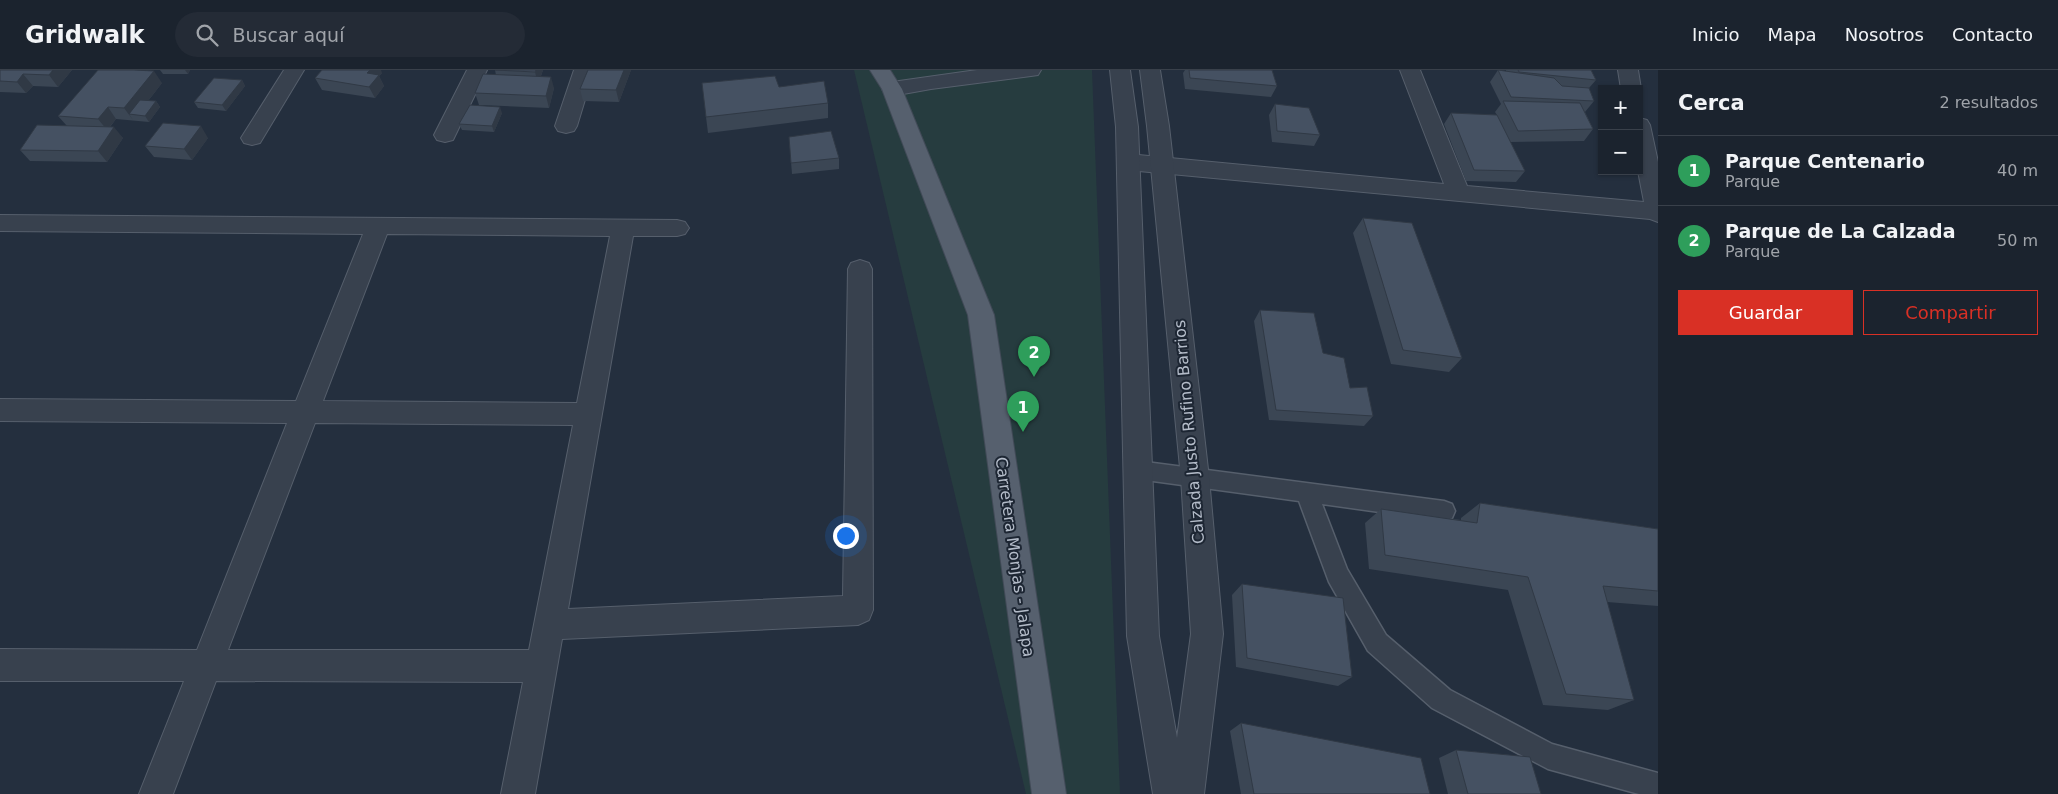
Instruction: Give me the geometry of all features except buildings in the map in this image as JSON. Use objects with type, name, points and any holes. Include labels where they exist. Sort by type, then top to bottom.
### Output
[{"type":"main road","name":"Carretera Monjas - Jalapa","points":[[886,80],[981,315],[1049,794]]},
{"type":"street","points":[[252,138],[294,70]]},
{"type":"street","points":[[445,135],[477,70]]},
{"type":"street","points":[[566,126],[584,70]]},
{"type":"street","points":[[886,80],[931,82],[1031,70]]},
{"type":"street","points":[[1120,70],[1127,127],[1143,636],[1170,794]]},
{"type":"street","name":"Calzada Justo Rufino Barrios","points":[[1150,70],[1162,164],[1195,478],[1206,634],[1187,794]]},
{"type":"street","points":[[1410,70],[1459,194]]},
{"type":"street","points":[[1628,70],[1631,85]]},
{"type":"street","points":[[1128,162],[1658,213],[1640,130]]},
{"type":"street","points":[[0,223],[677,228]]},
{"type":"street","points":[[156,794],[378,226]]},
{"type":"street","points":[[518,794],[623,228]]},
{"type":"street","points":[[550,625],[858,610],[860,269]]},
{"type":"street","points":[[0,410],[588,414]]},
{"type":"street","points":[[0,664],[542,666]]},
{"type":"lane","points":[[1138,470],[1444,511]]},
{"type":"lane","points":[[1307,493],[1337,574],[1376,643],[1441,699],[1548,756],[1658,786]]},
{"type":"green space","points":[[854,70],[1092,70],[1120,794],[1026,794]]},
{"type":"place","name":"Parque de La Calzada","points":[[1034,377]]},
{"type":"place","name":"Parque Centenario","points":[[1023,432]]}]
